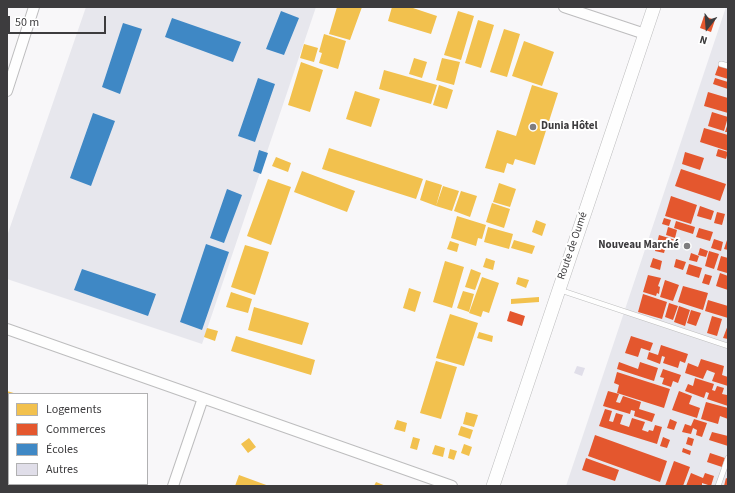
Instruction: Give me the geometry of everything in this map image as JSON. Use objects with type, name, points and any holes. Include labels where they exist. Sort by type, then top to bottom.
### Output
[{"type":"street","points":[[7,91],[34,7]]},
{"type":"street","points":[[564,7],[645,34]]},
{"type":"street","name":"Route de Oumé","points":[[493,486],[654,7]]},
{"type":"street","points":[[7,329],[452,486]]},
{"type":"street","points":[[173,486],[203,398]]},
{"type":"lane","points":[[721,64],[728,66]]},
{"type":"lane","points":[[559,290],[728,346]]},
{"type":"lane","points":[[718,486],[728,458]]},
{"type":"shaded area","points":[[86,7],[316,7],[202,344],[7,279],[7,236]]},
{"type":"shaded area","name":"Nouveau Marché","points":[[726,7],[728,7],[728,486],[566,486]]},
{"type":"building: Logements","points":[[337,7],[362,7],[350,40],[329,34]]},
{"type":"building: Logements","points":[[392,7],[410,7],[437,16],[431,34],[388,21]]},
{"type":"building: Logements","points":[[458,11],[474,16],[461,60],[444,55]]},
{"type":"building: Logements","points":[[478,20],[494,25],[481,68],[465,63]]},
{"type":"building: Logements","points":[[504,29],[520,34],[507,77],[490,72]]},
{"type":"building: Logements","points":[[324,34],[346,41],[338,69],[319,63],[322,53],[319,52]]},
{"type":"building: Logements","points":[[524,41],[554,52],[542,86],[512,76]]},
{"type":"building: Logements","points":[[304,44],[318,48],[314,62],[300,58]]},
{"type":"building: Logements","points":[[414,58],[427,62],[422,78],[409,74]]},
{"type":"building: Logements","points":[[442,58],[460,62],[454,85],[436,80]]},
{"type":"building: Logements","points":[[301,62],[323,70],[310,112],[288,105]]},
{"type":"building: Logements","points":[[384,70],[437,85],[431,104],[379,89]]},
{"type":"building: Logements","points":[[439,85],[453,90],[447,109],[433,105]]},
{"type":"building: Logements","points":[[532,85],[558,93],[535,165],[515,159],[513,165],[507,163],[504,173],[485,168],[497,130],[516,136]]},
{"type":"building: Logements","points":[[355,91],[380,99],[371,127],[346,119]]},
{"type":"building: Logements","points":[[329,148],[423,179],[416,199],[322,169]]},
{"type":"building: Logements","points":[[276,157],[291,163],[288,172],[272,166]]},
{"type":"building: Logements","points":[[302,171],[355,191],[347,212],[294,192]]},
{"type":"building: Logements","points":[[268,179],[291,187],[271,245],[247,236]]},
{"type":"building: Logements","points":[[426,180],[442,185],[436,206],[420,200]]},
{"type":"building: Logements","points":[[499,183],[516,189],[510,207],[493,202]]},
{"type":"building: Logements","points":[[443,186],[459,191],[452,211],[436,206]]},
{"type":"building: Logements","points":[[461,191],[477,196],[470,217],[454,211]]},
{"type":"building: Logements","points":[[492,203],[510,209],[504,228],[486,222]]},
{"type":"building: Logements","points":[[457,216],[486,225],[482,239],[478,238],[476,246],[451,238]]},
{"type":"building: Logements","points":[[536,220],[546,224],[542,236],[532,232]]},
{"type":"building: Logements","points":[[488,227],[513,234],[509,249],[484,242]]},
{"type":"building: Logements","points":[[514,240],[535,246],[532,254],[511,248]]},
{"type":"building: Logements","points":[[450,241],[459,244],[457,252],[447,249]]},
{"type":"building: Logements","points":[[245,245],[269,252],[255,295],[231,287]]},
{"type":"building: Logements","points":[[486,258],[495,261],[493,270],[483,267]]},
{"type":"building: Logements","points":[[445,261],[464,267],[452,308],[433,302]]},
{"type":"building: Logements","points":[[471,269],[481,273],[475,290],[465,287]]},
{"type":"building: Logements","points":[[482,277],[499,283],[489,313],[483,311],[481,317],[469,313]]},
{"type":"building: Logements","points":[[518,277],[529,280],[526,288],[516,284]]},
{"type":"building: Logements","points":[[409,288],[421,292],[415,312],[403,308]]},
{"type":"building: Logements","points":[[463,291],[474,294],[469,312],[457,308]]},
{"type":"building: Logements","points":[[231,292],[252,299],[248,313],[226,307]]},
{"type":"building: Logements","points":[[539,297],[539,302],[511,304],[511,299]]},
{"type":"building: Logements","points":[[254,307],[309,323],[302,345],[248,330]]},
{"type":"building: Logements","points":[[450,314],[478,323],[464,366],[436,358]]},
{"type":"building: Logements","points":[[207,328],[218,331],[215,341],[204,337]]},
{"type":"building: Logements","points":[[479,332],[493,336],[492,342],[477,338]]},
{"type":"building: Logements","points":[[236,336],[315,360],[311,375],[231,351]]},
{"type":"building: Logements","points":[[436,361],[457,367],[441,419],[420,413]]},
{"type":"building: Logements","points":[[7,391],[14,393],[8,393],[7,437]]},
{"type":"building: Logements","points":[[466,412],[478,415],[474,427],[463,424]]},
{"type":"building: Logements","points":[[397,420],[407,423],[405,432],[394,429]]},
{"type":"building: Logements","points":[[461,426],[473,430],[470,439],[458,435]]},
{"type":"building: Logements","points":[[413,437],[420,439],[417,450],[410,448]]},
{"type":"building: Logements","points":[[249,438],[256,447],[248,453],[241,444]]},
{"type":"building: Logements","points":[[8,444],[8,485],[21,486],[7,486]]},
{"type":"building: Logements","points":[[464,444],[472,447],[469,456],[461,453]]},
{"type":"building: Logements","points":[[435,445],[445,448],[443,457],[432,454]]},
{"type":"building: Logements","points":[[450,449],[457,451],[454,460],[448,458]]},
{"type":"building: Logements","points":[[239,475],[269,486],[235,486]]},
{"type":"building: Logements","points":[[376,482],[386,486],[374,486]]},
{"type":"building: Commerces","points":[[704,16],[715,20],[711,32],[700,28]]},
{"type":"building: Commerces","points":[[719,64],[728,67],[728,79],[715,75]]},
{"type":"building: Commerces","points":[[715,78],[728,82],[728,89],[713,84]]},
{"type":"building: Commerces","points":[[708,92],[728,98],[728,113],[704,106]]},
{"type":"building: Commerces","points":[[712,112],[728,117],[724,131],[708,126]]},
{"type":"building: Commerces","points":[[728,123],[728,132],[725,132]]},
{"type":"building: Commerces","points":[[704,128],[728,135],[728,151],[700,142]]},
{"type":"building: Commerces","points":[[718,149],[728,152],[726,159],[716,156]]},
{"type":"building: Commerces","points":[[685,152],[704,158],[700,170],[682,164]]},
{"type":"building: Commerces","points":[[681,169],[726,184],[720,201],[675,186]]},
{"type":"building: Commerces","points":[[671,196],[697,205],[691,224],[665,216]]},
{"type":"building: Commerces","points":[[700,206],[714,211],[711,220],[697,216]]},
{"type":"building: Commerces","points":[[717,212],[725,214],[722,225],[714,223]]},
{"type":"building: Commerces","points":[[664,218],[671,220],[669,226],[662,224]]},
{"type":"building: Commerces","points":[[676,221],[695,227],[693,234],[674,228]]},
{"type":"building: Commerces","points":[[668,227],[677,230],[675,238],[666,235]]},
{"type":"building: Commerces","points":[[699,228],[713,232],[710,241],[696,237]]},
{"type":"building: Commerces","points":[[659,235],[679,241],[677,249],[666,246],[664,253],[655,251]]},
{"type":"building: Commerces","points":[[728,237],[728,250],[724,249]]},
{"type":"building: Commerces","points":[[714,239],[723,242],[721,251],[711,248]]},
{"type":"building: Commerces","points":[[700,248],[708,251],[706,257],[698,255]]},
{"type":"building: Commerces","points":[[709,251],[719,254],[714,269],[705,266]]},
{"type":"building: Commerces","points":[[691,253],[699,256],[697,262],[689,260]]},
{"type":"building: Commerces","points":[[721,256],[728,258],[727,273],[717,270]]},
{"type":"building: Commerces","points":[[653,258],[662,261],[660,270],[650,267]]},
{"type":"building: Commerces","points":[[676,259],[686,262],[683,270],[674,267]]},
{"type":"building: Commerces","points":[[689,264],[702,268],[699,278],[686,274]]},
{"type":"building: Commerces","points":[[720,273],[728,276],[728,290],[716,286]]},
{"type":"building: Commerces","points":[[705,274],[712,276],[709,285],[702,283]]},
{"type":"building: Commerces","points":[[648,275],[661,278],[658,286],[660,287],[659,294],[657,293],[656,296],[643,292]]},
{"type":"building: Commerces","points":[[665,280],[679,285],[673,301],[660,297]]},
{"type":"building: Commerces","points":[[683,286],[708,293],[703,310],[678,302]]},
{"type":"building: Commerces","points":[[643,294],[667,302],[662,319],[638,312]]},
{"type":"building: Commerces","points":[[708,300],[728,306],[728,318],[705,311]]},
{"type":"building: Commerces","points":[[669,303],[678,306],[673,320],[665,317]]},
{"type":"building: Commerces","points":[[679,306],[690,310],[685,326],[674,322]]},
{"type":"building: Commerces","points":[[691,310],[701,313],[696,326],[687,323]]},
{"type":"building: Commerces","points":[[510,311],[525,316],[522,326],[507,321]]},
{"type":"building: Commerces","points":[[712,316],[722,319],[717,336],[707,333]]},
{"type":"building: Commerces","points":[[728,325],[728,339],[723,338]]},
{"type":"building: Commerces","points":[[631,336],[653,343],[650,351],[641,348],[638,357],[625,353]]},
{"type":"building: Commerces","points":[[661,345],[688,354],[685,363],[680,361],[678,368],[663,363],[665,357],[662,356],[660,364],[647,359],[649,352],[658,355]]},
{"type":"building: Commerces","points":[[701,359],[724,366],[722,375],[728,377],[728,386],[712,381],[715,373],[707,370],[703,379],[685,373],[688,363],[698,367]]},
{"type":"building: Commerces","points":[[619,362],[638,369],[640,362],[658,368],[654,381],[617,369]]},
{"type":"building: Commerces","points":[[663,369],[681,375],[678,383],[673,381],[671,387],[662,384],[664,378],[660,377]]},
{"type":"building: Commerces","points":[[617,372],[670,389],[664,408],[617,393],[619,385],[614,383]]},
{"type":"building: Commerces","points":[[695,378],[714,384],[712,390],[715,391],[717,386],[724,388],[722,394],[727,395],[728,392],[728,406],[707,399],[709,393],[706,392],[704,398],[685,391],[688,384],[693,386]]},
{"type":"building: Commerces","points":[[608,391],[619,394],[616,402],[620,403],[623,396],[641,402],[639,409],[655,414],[652,422],[634,416],[635,411],[631,410],[630,414],[603,406]]},
{"type":"building: Commerces","points":[[679,391],[692,396],[689,404],[700,408],[697,418],[672,410]]},
{"type":"building: Commerces","points":[[706,402],[728,408],[728,419],[720,416],[718,424],[701,419]]},
{"type":"building: Commerces","points":[[605,409],[612,411],[609,421],[613,422],[616,413],[623,415],[620,424],[629,427],[632,418],[645,422],[642,430],[648,432],[649,430],[653,431],[655,425],[662,427],[657,444],[599,426]]},
{"type":"building: Commerces","points":[[670,419],[677,422],[674,430],[667,428]]},
{"type":"building: Commerces","points":[[694,419],[707,423],[702,437],[696,435],[697,430],[693,428],[691,434],[682,432],[685,424],[691,426]]},
{"type":"building: Commerces","points":[[712,432],[728,436],[728,446],[709,440]]},
{"type":"building: Commerces","points":[[595,435],[667,461],[660,482],[588,456]]},
{"type":"building: Commerces","points":[[663,437],[670,440],[667,448],[660,446]]},
{"type":"building: Commerces","points":[[688,437],[694,439],[692,446],[686,444]]},
{"type":"building: Commerces","points":[[683,448],[691,451],[690,455],[682,452]]},
{"type":"building: Commerces","points":[[710,453],[725,458],[722,467],[707,462]]},
{"type":"building: Commerces","points":[[586,458],[619,470],[615,481],[582,470]]},
{"type":"building: Commerces","points":[[674,461],[690,467],[683,486],[665,486]]},
{"type":"building: Commerces","points":[[691,473],[703,478],[705,473],[714,476],[711,486],[702,483],[702,486],[686,486]]},
{"type":"building: Commerces","points":[[726,478],[728,479],[728,486],[724,486]]},
{"type":"building: Écoles","points":[[281,11],[299,18],[284,55],[266,49]]},
{"type":"building: Écoles","points":[[172,18],[241,42],[233,62],[165,37]]},
{"type":"building: Écoles","points":[[123,23],[142,29],[120,94],[102,87]]},
{"type":"building: Écoles","points":[[258,78],[275,84],[255,142],[238,136]]},
{"type":"building: Écoles","points":[[93,113],[115,121],[91,186],[70,178]]},
{"type":"building: Écoles","points":[[259,150],[268,153],[261,174],[253,171]]},
{"type":"building: Écoles","points":[[227,189],[242,195],[224,243],[210,238]]},
{"type":"building: Écoles","points":[[206,244],[229,252],[202,330],[180,322]]},
{"type":"building: Écoles","points":[[82,269],[156,294],[148,316],[74,290]]},
{"type":"building: Autres","points":[[577,366],[585,368],[582,376],[574,373]]},
{"type":"place","name":"Dunia Hôtel","points":[[533,127]]},
{"type":"place","name":"Nouveau Marché","points":[[687,246]]}]
